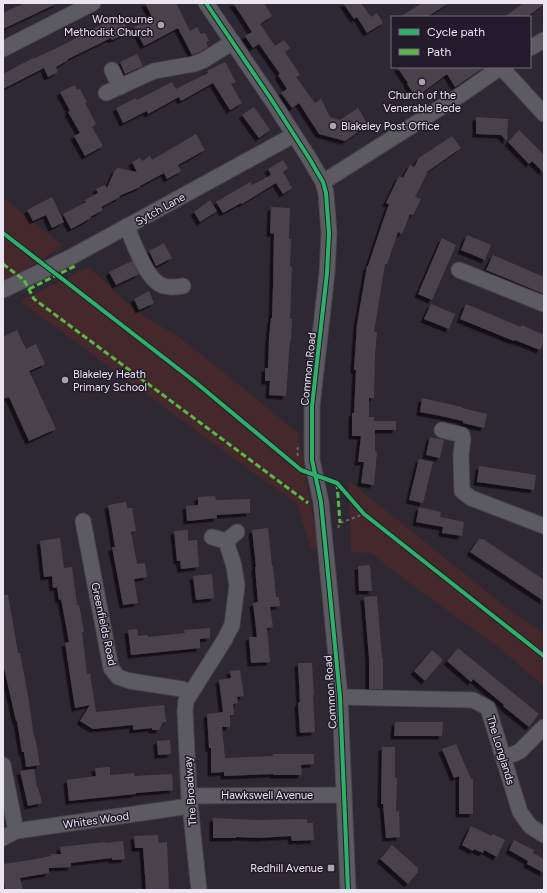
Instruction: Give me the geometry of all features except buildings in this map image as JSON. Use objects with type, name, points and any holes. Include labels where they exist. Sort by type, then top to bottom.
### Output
[{"type":"street","points":[[3,49],[93,3]]},
{"type":"street","name":"Common Road","points":[[206,3],[309,158],[322,182],[326,193],[329,233],[328,257],[312,406],[312,460],[321,502],[340,697],[348,890]]},
{"type":"street","points":[[531,47],[544,40]]},
{"type":"street","points":[[106,93],[154,71],[194,64],[204,60],[233,42]]},
{"type":"street","points":[[322,182],[459,96],[500,68]]},
{"type":"street","points":[[502,68],[544,114]]},
{"type":"street","points":[[112,70],[120,86]]},
{"type":"street","name":"Sytch Lane","points":[[3,290],[71,257],[294,135]]},
{"type":"street","points":[[127,226],[146,269],[153,279],[163,286],[183,286]]},
{"type":"street","points":[[459,270],[544,304]]},
{"type":"street","points":[[442,430],[462,435],[462,491],[471,498],[544,526]]},
{"type":"street","name":"Greenfields Road","points":[[83,520],[111,668],[118,677],[130,681],[182,689],[190,693]]},
{"type":"street","name":"The Broadway","points":[[199,890],[190,801],[185,711],[186,701],[190,693],[226,638],[232,625],[237,586],[234,566],[225,537]]},
{"type":"street","name":"The Longlands","points":[[340,697],[473,700],[488,708],[520,812],[530,826],[544,835]]},
{"type":"street","points":[[503,758],[520,751],[544,726]]},
{"type":"street","points":[[3,765],[9,835]]},
{"type":"street","name":"Hawkswell Avenue","points":[[190,801],[344,795]]},
{"type":"street","name":"Whites Wood","points":[[9,835],[190,801]]},
{"type":"path","points":[[360,509],[370,519]]},
{"type":"path","points":[[340,523],[364,514]]},
{"type":"shaded area","points":[[3,197],[63,246],[6,282],[3,278]]},
{"type":"shaded area","points":[[89,267],[135,310],[180,338],[298,433],[318,546],[311,549],[297,504],[20,301]]},
{"type":"shaded area","points":[[348,480],[507,608],[544,634],[544,686],[498,647],[404,579],[371,553],[351,552]]},
{"type":"marked path","points":[[3,264],[24,280],[34,299],[308,503]]},
{"type":"marked path","points":[[29,289],[77,265]]},
{"type":"marked path","points":[[337,483],[340,523]]},
{"type":"cycle path","points":[[206,3],[309,158],[323,182],[326,193],[329,233],[327,273],[312,406],[312,460],[321,502],[340,697],[348,890]]},
{"type":"cycle path","points":[[3,233],[194,381],[301,470],[337,483],[364,514],[544,656]]},
{"type":"place","name":"Wombourne Methodist Church","points":[[161,25]]},
{"type":"place","name":"Church of the Venerable Bede","points":[[422,82]]},
{"type":"place","name":"Blakeley Post Office","points":[[333,126]]},
{"type":"place","name":"Blakeley Heath Primary School","points":[[65,380]]},
{"type":"place","name":"Redhill Avenue","points":[[331,868]]}]
